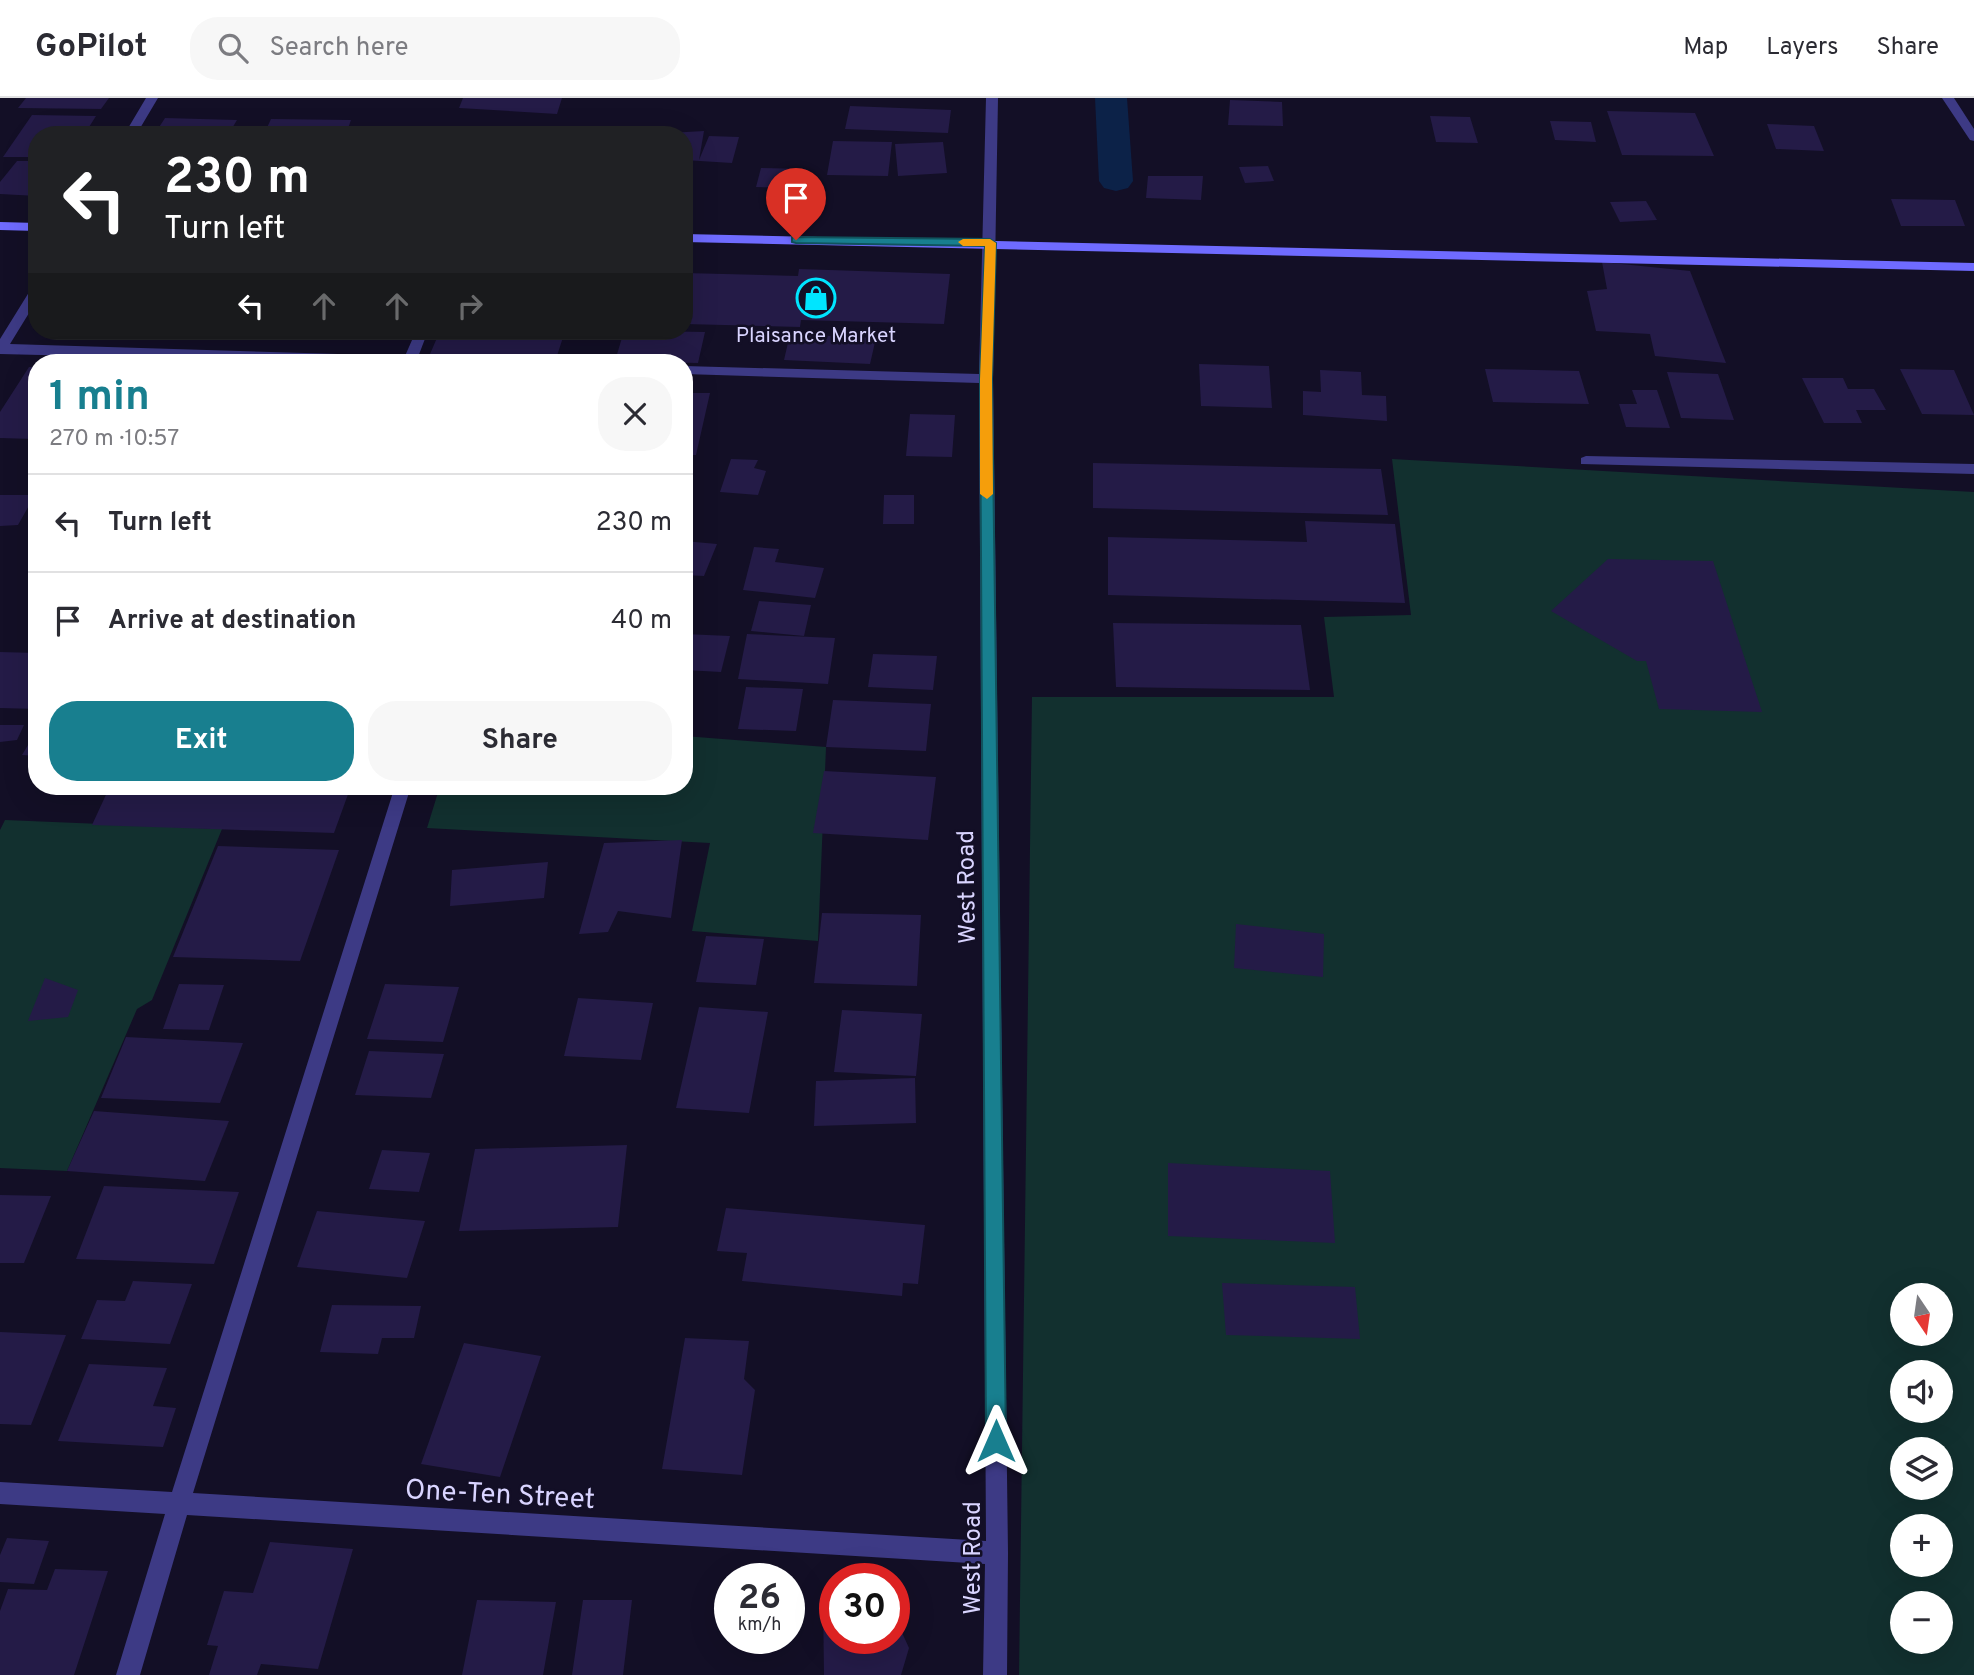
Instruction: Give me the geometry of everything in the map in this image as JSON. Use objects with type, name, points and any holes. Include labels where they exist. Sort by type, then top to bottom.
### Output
[{"type":"main road","points":[[0,226],[28,227]]},
{"type":"main road","points":[[693,238],[1974,267]]},
{"type":"street","points":[[135,126],[152,98]]},
{"type":"street","name":"West Road","points":[[992,98],[986,379],[997,1553],[995,1675]]},
{"type":"street","points":[[1948,98],[1974,138]]},
{"type":"street","points":[[28,304],[0,349],[171,354]]},
{"type":"street","points":[[693,369],[986,379]]},
{"type":"street","points":[[1586,461],[1974,469]]},
{"type":"street","points":[[128,1675],[178,1504],[401,795]]},
{"type":"street","name":"One-Ten Street","points":[[0,1493],[997,1553]]},
{"type":"green space","points":[[1392,459],[1974,492],[1974,1675],[1019,1675],[1032,697],[1334,697],[1324,617],[1411,615]]},
{"type":"green space","points":[[693,737],[826,747],[818,941],[692,931],[710,843],[427,828],[437,795],[693,795]]},
{"type":"green space","points":[[5,820],[222,829],[152,1000],[137,1009],[67,1171],[0,1168],[0,830]]},
{"type":"building","points":[[26,98],[109,98],[101,109],[18,108]]},
{"type":"building","points":[[463,98],[562,98],[557,114],[459,108]]},
{"type":"building","points":[[1230,100],[1282,102],[1283,126],[1228,125]]},
{"type":"building","points":[[850,106],[951,110],[948,133],[845,129]]},
{"type":"building","points":[[1607,111],[1695,113],[1714,156],[1622,155]]},
{"type":"building","points":[[32,115],[96,116],[90,126],[28,126],[28,157],[3,157]]},
{"type":"building","points":[[1430,116],[1470,117],[1478,143],[1436,142]]},
{"type":"building","points":[[165,118],[237,120],[233,126],[160,126]]},
{"type":"building","points":[[271,119],[351,120],[349,126],[268,126]]},
{"type":"building","points":[[1550,121],[1591,122],[1596,142],[1555,140]]},
{"type":"building","points":[[1767,124],[1814,126],[1824,151],[1776,149]]},
{"type":"building","points":[[704,131],[699,160],[709,136],[739,137],[732,163],[693,161],[693,132]]},
{"type":"building","points":[[833,141],[892,142],[888,176],[827,175]]},
{"type":"building","points":[[943,142],[947,173],[898,176],[895,144]]},
{"type":"building","points":[[17,161],[28,161],[28,196],[0,194],[0,182]]},
{"type":"building","points":[[1268,166],[1274,181],[1245,183],[1239,167]]},
{"type":"building","points":[[761,168],[806,169],[802,188],[756,187]]},
{"type":"building","points":[[1148,176],[1203,176],[1201,200],[1146,198]]},
{"type":"building","points":[[1891,199],[1955,200],[1965,226],[1901,226]]},
{"type":"building","points":[[1646,201],[1657,220],[1620,222],[1610,202]]},
{"type":"building","points":[[1602,262],[1690,271],[1726,363],[1655,356],[1650,334],[1596,331],[1587,291],[1607,289]]},
{"type":"building","name":"Plaisance Market","points":[[799,269],[950,274],[944,324],[801,320],[800,327],[693,324],[693,273],[798,276]]},
{"type":"building","points":[[693,332],[705,332],[698,363],[693,363],[693,354],[617,354],[621,340],[693,340]]},
{"type":"building","points":[[790,334],[876,338],[870,364],[784,360]]},
{"type":"building","points":[[436,340],[562,340],[558,354],[430,354]]},
{"type":"building","points":[[1199,364],[1269,366],[1272,408],[1201,406]]},
{"type":"building","points":[[28,369],[28,439],[0,438],[0,412]]},
{"type":"building","points":[[1485,369],[1579,371],[1589,404],[1493,402]]},
{"type":"building","points":[[1900,369],[1954,370],[1974,415],[1922,414]]},
{"type":"building","points":[[1320,370],[1361,372],[1362,395],[1386,396],[1387,421],[1303,415],[1303,391],[1321,392]]},
{"type":"building","points":[[1667,372],[1718,374],[1734,420],[1681,418]]},
{"type":"building","points":[[1802,378],[1843,378],[1848,389],[1874,389],[1886,410],[1856,410],[1862,423],[1824,423]]},
{"type":"building","points":[[1632,390],[1657,390],[1670,428],[1626,427],[1619,404],[1637,404]]},
{"type":"building","points":[[693,393],[710,393],[696,455],[693,455]]},
{"type":"building","points":[[910,414],[955,415],[952,457],[906,456]]},
{"type":"building","points":[[731,459],[758,460],[754,468],[766,471],[758,495],[720,492]]},
{"type":"building","points":[[1093,463],[1381,469],[1388,515],[1093,508]]},
{"type":"building","points":[[0,495],[28,495],[28,507],[18,525],[0,526]]},
{"type":"building","points":[[884,495],[914,495],[914,524],[883,524]]},
{"type":"building","points":[[1305,521],[1395,524],[1405,603],[1108,595],[1108,537],[1307,542]]},
{"type":"building","points":[[693,542],[717,544],[704,576],[693,575]]},
{"type":"building","points":[[754,547],[779,549],[775,562],[824,568],[815,598],[743,590]]},
{"type":"building","points":[[1608,559],[1713,561],[1762,712],[1659,709],[1646,661],[1637,661],[1551,611]]},
{"type":"building","points":[[759,601],[811,605],[804,636],[751,631]]},
{"type":"building","points":[[1113,623],[1301,625],[1310,690],[1116,687]]},
{"type":"building","points":[[693,634],[730,636],[721,672],[693,670]]},
{"type":"building","points":[[747,634],[835,638],[828,684],[738,679]]},
{"type":"building","points":[[0,652],[28,653],[28,709],[0,708]]},
{"type":"building","points":[[873,654],[937,656],[933,690],[868,687]]},
{"type":"building","points":[[746,687],[803,689],[796,731],[738,729]]},
{"type":"building","points":[[833,700],[931,704],[926,751],[826,747]]},
{"type":"building","points":[[0,725],[24,725],[17,740],[0,742]]},
{"type":"building","points":[[28,745],[28,755],[22,755]]},
{"type":"building","points":[[824,771],[936,777],[928,840],[813,833]]},
{"type":"building","points":[[106,795],[348,795],[334,833],[92,825]]},
{"type":"building","points":[[682,840],[671,918],[618,911],[608,932],[579,934],[604,843]]},
{"type":"building","points":[[218,846],[339,850],[300,961],[173,957]]},
{"type":"building","points":[[548,862],[544,898],[450,906],[452,870]]},
{"type":"building","points":[[822,913],[921,915],[917,986],[814,983]]},
{"type":"building","points":[[1236,924],[1324,934],[1323,977],[1234,968]]},
{"type":"building","points":[[706,936],[764,939],[756,985],[696,982]]},
{"type":"building","points":[[45,978],[78,990],[68,1017],[28,1021]]},
{"type":"building","points":[[179,984],[224,985],[209,1030],[163,1029]]},
{"type":"building","points":[[385,984],[459,987],[443,1042],[367,1039]]},
{"type":"building","points":[[578,998],[653,1003],[641,1060],[564,1056]]},
{"type":"building","points":[[699,1007],[768,1012],[749,1113],[676,1108]]},
{"type":"building","points":[[842,1010],[922,1014],[916,1076],[834,1072]]},
{"type":"building","points":[[126,1037],[243,1043],[220,1103],[101,1098]]},
{"type":"building","points":[[369,1051],[444,1054],[431,1098],[355,1095]]},
{"type":"building","points":[[915,1078],[916,1123],[814,1126],[816,1081]]},
{"type":"building","points":[[94,1111],[229,1121],[205,1181],[67,1171]]},
{"type":"building","points":[[627,1145],[618,1227],[459,1231],[475,1149]]},
{"type":"building","points":[[382,1150],[430,1153],[419,1192],[369,1189]]},
{"type":"building","points":[[1168,1163],[1330,1171],[1335,1243],[1168,1236]]},
{"type":"building","points":[[104,1186],[239,1192],[214,1264],[76,1259]]},
{"type":"building","points":[[0,1195],[51,1196],[24,1263],[0,1263]]},
{"type":"building","points":[[726,1208],[925,1225],[918,1284],[903,1283],[902,1296],[742,1281],[747,1253],[717,1251]]},
{"type":"building","points":[[317,1211],[425,1221],[407,1278],[297,1267]]},
{"type":"building","points":[[133,1281],[192,1284],[170,1344],[81,1339],[97,1300],[125,1301]]},
{"type":"building","points":[[1222,1283],[1355,1287],[1360,1339],[1226,1335]]},
{"type":"building","points":[[332,1305],[421,1306],[414,1338],[382,1338],[378,1354],[320,1352]]},
{"type":"building","points":[[0,1332],[66,1335],[31,1425],[0,1424]]},
{"type":"building","points":[[685,1338],[749,1341],[744,1379],[755,1390],[742,1475],[662,1469]]},
{"type":"building","points":[[464,1343],[541,1356],[500,1477],[421,1464]]},
{"type":"building","points":[[89,1364],[167,1368],[153,1406],[176,1408],[163,1447],[58,1441]]},
{"type":"building","points":[[7,1538],[49,1541],[34,1584],[0,1582],[0,1555]]},
{"type":"building","points":[[270,1542],[353,1549],[318,1669],[261,1664],[257,1675],[209,1675],[218,1646],[207,1645],[224,1591],[253,1593]]},
{"type":"building","points":[[55,1569],[108,1571],[74,1675],[0,1675],[0,1611],[8,1589],[47,1590]]},
{"type":"building","points":[[477,1600],[556,1602],[543,1675],[462,1675]]},
{"type":"building","points":[[583,1600],[632,1600],[623,1675],[572,1675]]},
{"type":"building","points":[[824,1654],[907,1654],[901,1675],[824,1675]]},
{"type":"waterway","points":[[1111,98],[1116,181]]},
{"type":"slow traffic","points":[[963,242],[990,243],[986,379],[987,494]]},
{"type":"place","name":"Plaisance Market","points":[[816,298]]},
{"type":"route","points":[[796,240],[990,243],[986,379],[996,1441]]}]
